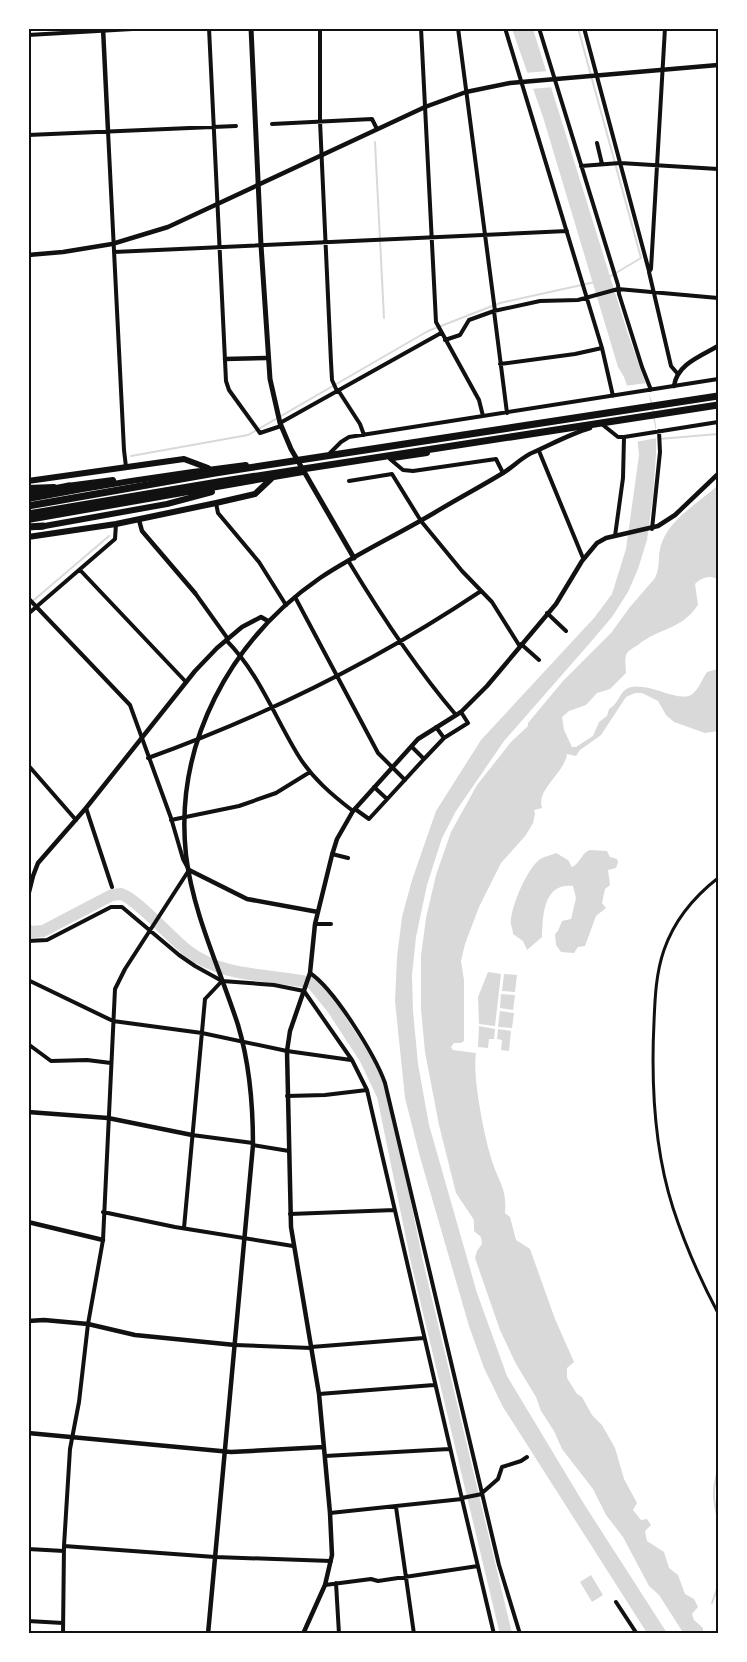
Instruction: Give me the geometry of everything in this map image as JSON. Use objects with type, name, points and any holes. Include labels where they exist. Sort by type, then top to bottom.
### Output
[{"type":"highway","points":[[28,499],[150,478],[718,395]]},
{"type":"highway","points":[[28,506],[215,473],[718,395]]},
{"type":"highway","points":[[28,520],[303,472],[718,406]]},
{"type":"highway","points":[[28,514],[206,484],[718,406]]},
{"type":"highway","points":[[28,481],[184,459],[210,469]]},
{"type":"highway","points":[[28,494],[96,481],[150,478]]},
{"type":"highway","points":[[28,537],[139,520],[216,504],[255,494],[272,478]]},
{"type":"highway","points":[[28,528],[168,504],[247,482]]},
{"type":"highway","points":[[28,488],[69,486]]},
{"type":"main road","points":[[251,28],[267,358],[277,413],[295,458],[351,560]]},
{"type":"street","points":[[28,35],[150,28]]},
{"type":"street","points":[[209,28],[227,386],[260,434],[441,332]]},
{"type":"street","points":[[320,28],[321,156],[333,382],[360,424],[364,435]]},
{"type":"street","points":[[421,28],[436,324],[479,400],[483,416]]},
{"type":"street","points":[[458,28],[507,413]]},
{"type":"street","points":[[505,28],[524,81],[602,348],[613,396]]},
{"type":"street","points":[[539,28],[552,79],[651,390]]},
{"type":"street","points":[[584,28],[649,272],[671,366],[677,373]]},
{"type":"street","points":[[649,272],[665,28]]},
{"type":"street","points":[[104,30],[112,244],[127,468]]},
{"type":"street","points":[[28,255],[112,244],[168,227],[377,129],[466,92],[524,81],[718,65]]},
{"type":"street","points":[[272,124],[372,119],[377,129]]},
{"type":"street","points":[[28,135],[236,126]]},
{"type":"street","points":[[597,143],[602,164]]},
{"type":"street","points":[[581,166],[620,163],[718,169]]},
{"type":"street","points":[[114,252],[567,231]]},
{"type":"street","points":[[445,340],[460,334],[469,320],[494,311],[540,301],[587,298],[617,289],[718,298]]},
{"type":"street","points":[[674,386],[677,373],[684,366],[718,346]]},
{"type":"street","points":[[500,364],[602,348]]},
{"type":"street","points":[[225,359],[267,358]]},
{"type":"street","points":[[330,453],[346,438],[718,379]]},
{"type":"street","points":[[603,425],[618,437],[624,437],[718,422]]},
{"type":"street","points":[[208,1634],[253,1144],[251,1089],[243,1043],[198,909],[186,849],[185,816],[190,772],[197,740],[214,698],[240,654],[286,604],[322,577],[504,473],[535,451],[559,439],[590,428]]},
{"type":"street","points":[[651,529],[660,452],[659,431]]},
{"type":"street","points":[[615,536],[623,478],[624,437]]},
{"type":"street","points":[[539,451],[584,558]]},
{"type":"street","points":[[390,459],[403,470],[413,471],[496,459],[504,473]]},
{"type":"street","points":[[395,479],[398,467]]},
{"type":"street","points":[[349,480],[392,474],[421,521],[462,571],[492,602],[520,645],[539,660]]},
{"type":"street","points":[[303,1634],[325,1585],[331,1561],[330,1514],[318,1394],[293,1246],[290,1214],[287,1051],[290,1032],[310,975],[315,924],[337,838],[354,810],[412,747],[427,732],[458,713],[487,686],[564,593],[584,558],[597,543],[622,534],[651,529],[675,515],[718,474]]},
{"type":"street","points":[[216,504],[218,513],[259,562],[286,604]]},
{"type":"street","points":[[139,520],[142,531],[195,593],[227,640],[240,654],[310,772],[330,795],[369,819],[444,738],[468,723],[428,683],[351,560]]},
{"type":"street","points":[[28,614],[115,539],[116,524]]},
{"type":"street","points":[[80,570],[186,682]]},
{"type":"street","points":[[148,758],[273,708],[401,642],[481,591]]},
{"type":"street","points":[[295,597],[378,753],[405,780]]},
{"type":"street","points":[[29,599],[130,705],[183,860],[189,870],[247,899],[318,912]]},
{"type":"street","points":[[547,614],[566,630]]},
{"type":"street","points":[[28,896],[31,875],[38,863],[76,820],[206,659],[242,627],[261,617],[268,621]]},
{"type":"street","points":[[436,727],[444,738]]},
{"type":"street","points":[[412,747],[424,759]]},
{"type":"street","points":[[28,765],[76,820]]},
{"type":"street","points":[[171,820],[234,807],[276,793],[310,772]]},
{"type":"street","points":[[374,788],[387,799]]},
{"type":"street","points":[[86,807],[112,887]]},
{"type":"street","points":[[332,854],[348,858]]},
{"type":"street","points":[[63,1634],[64,1548],[72,1437],[103,1240],[115,989],[124,969],[189,870]]},
{"type":"street","points":[[718,878],[688,907],[664,949],[655,987],[651,1052],[658,1138],[672,1206],[692,1262],[718,1313]]},
{"type":"street","points":[[28,941],[47,940],[117,905],[151,929],[187,960],[222,981],[304,990],[316,1006],[352,1060],[367,1090],[434,1385],[494,1634]]},
{"type":"street","points":[[315,924],[331,924]]},
{"type":"street","points":[[310,975],[325,986],[380,1067],[499,1565],[520,1634]]},
{"type":"street","points":[[28,980],[113,1020],[202,1033],[287,1051],[352,1060]]},
{"type":"street","points":[[184,1228],[205,999],[222,981]]},
{"type":"street","points":[[28,1044],[51,1061],[87,1060],[111,1063]]},
{"type":"street","points":[[287,1096],[325,1095],[367,1090]]},
{"type":"street","points":[[28,1112],[108,1118],[289,1151]]},
{"type":"street","points":[[290,1214],[395,1210]]},
{"type":"street","points":[[104,1212],[293,1246]]},
{"type":"street","points":[[28,1222],[103,1240]]},
{"type":"street","points":[[28,1321],[88,1324],[135,1335],[235,1345],[311,1347],[424,1338]]},
{"type":"street","points":[[318,1394],[434,1385]]},
{"type":"street","points":[[28,1433],[225,1451],[324,1447]]},
{"type":"street","points":[[325,1456],[449,1449]]},
{"type":"street","points":[[330,1514],[462,1499],[482,1493],[498,1479],[502,1467],[527,1457]]},
{"type":"street","points":[[396,1507],[414,1634]]},
{"type":"street","points":[[28,1549],[64,1548],[331,1561]]},
{"type":"street","points":[[325,1585],[406,1577],[478,1566]]},
{"type":"street","points":[[336,1583],[339,1634]]},
{"type":"street","points":[[616,1602],[638,1634]]},
{"type":"street","points":[[28,1621],[63,1623]]},
{"type":"shaded area","points":[[512,29],[533,29],[627,331],[652,402],[656,425],[653,496],[647,540],[628,592],[612,617],[504,741],[456,811],[442,838],[427,885],[416,937],[412,975],[418,1064],[429,1125],[477,1293],[507,1376],[584,1504],[667,1633],[647,1633],[503,1407],[484,1368],[469,1326],[405,1098],[395,1001],[402,917],[436,811],[481,740],[594,618],[612,594],[626,549],[639,455],[634,406],[618,367],[543,117]]},
{"type":"shaded area","points":[[718,485],[718,580],[709,577],[697,582],[695,584],[698,605],[684,620],[646,639],[629,651],[626,657],[626,673],[610,689],[597,693],[586,705],[569,711],[562,717],[564,730],[572,747],[576,747],[593,736],[599,722],[607,716],[609,709],[627,689],[639,686],[685,697],[696,690],[707,672],[718,669],[718,731],[705,733],[674,722],[666,715],[658,701],[642,693],[635,693],[626,697],[601,735],[580,750],[576,756],[567,754],[561,768],[543,794],[542,808],[534,810],[533,823],[526,835],[501,863],[479,907],[461,961],[464,980],[464,1041],[454,1043],[451,1047],[453,1050],[476,1053],[480,1109],[490,1154],[504,1193],[505,1213],[510,1217],[516,1240],[530,1249],[555,1319],[574,1362],[567,1368],[567,1378],[592,1415],[602,1425],[615,1448],[624,1479],[637,1503],[633,1510],[641,1520],[647,1519],[651,1525],[645,1531],[647,1541],[664,1552],[669,1568],[678,1575],[685,1594],[694,1599],[698,1607],[692,1614],[694,1620],[703,1628],[703,1633],[684,1634],[659,1595],[649,1586],[623,1537],[606,1515],[593,1489],[562,1449],[500,1330],[475,1258],[482,1244],[481,1237],[474,1231],[474,1220],[456,1193],[439,1125],[425,1052],[421,1009],[421,956],[426,918],[436,875],[451,832],[477,785],[563,681],[611,633],[655,578],[661,546],[672,525]]},
{"type":"shaded area","points":[[590,850],[607,851],[610,857],[617,859],[618,862],[616,868],[608,870],[610,885],[605,889],[602,903],[606,908],[596,916],[585,946],[578,947],[574,953],[561,952],[556,945],[555,934],[562,921],[571,919],[576,898],[573,886],[563,886],[550,895],[544,910],[542,937],[527,950],[523,941],[513,934],[511,918],[516,900],[529,872],[539,860],[556,853],[568,860],[572,867]]},
{"type":"shaded area","points":[[488,972],[501,974],[495,1026],[479,1024],[478,997]]},
{"type":"shaded area","points":[[504,974],[517,975],[515,992],[502,991]]},
{"type":"shaded area","points":[[501,994],[515,995],[513,1010],[500,1008]]},
{"type":"shaded area","points":[[500,1011],[514,1013],[512,1028],[498,1027]]},
{"type":"shaded area","points":[[479,1026],[495,1029],[494,1039],[489,1039],[488,1048],[478,1047]]},
{"type":"shaded area","points":[[498,1029],[511,1031],[509,1051],[501,1050],[502,1040],[497,1039]]},
{"type":"shaded area","points":[[591,1575],[603,1595],[592,1602],[580,1582]]},
{"type":"pier","points":[[549,71],[554,87],[530,89],[524,73]]},
{"type":"pier","points":[[647,383],[657,438],[635,442],[631,406],[624,386]]},
{"type":"waterway","points":[[578,28],[641,258],[609,277]]},
{"type":"waterway","points":[[375,142],[384,318]]},
{"type":"waterway","points":[[131,456],[248,435],[428,331],[500,303],[595,282]]},
{"type":"waterway","points":[[659,439],[718,434]]},
{"type":"waterway","points":[[28,605],[109,536]]},
{"type":"waterway","points":[[28,930],[43,931],[112,895],[121,894],[136,903],[181,946],[202,960],[232,971],[312,983],[333,1009],[365,1058],[383,1096],[417,1262],[506,1634]]},
{"type":"waterway","points":[[718,1470],[714,1494],[718,1519]]},
{"type":"waterway","points":[[712,1603],[718,1586]]}]
